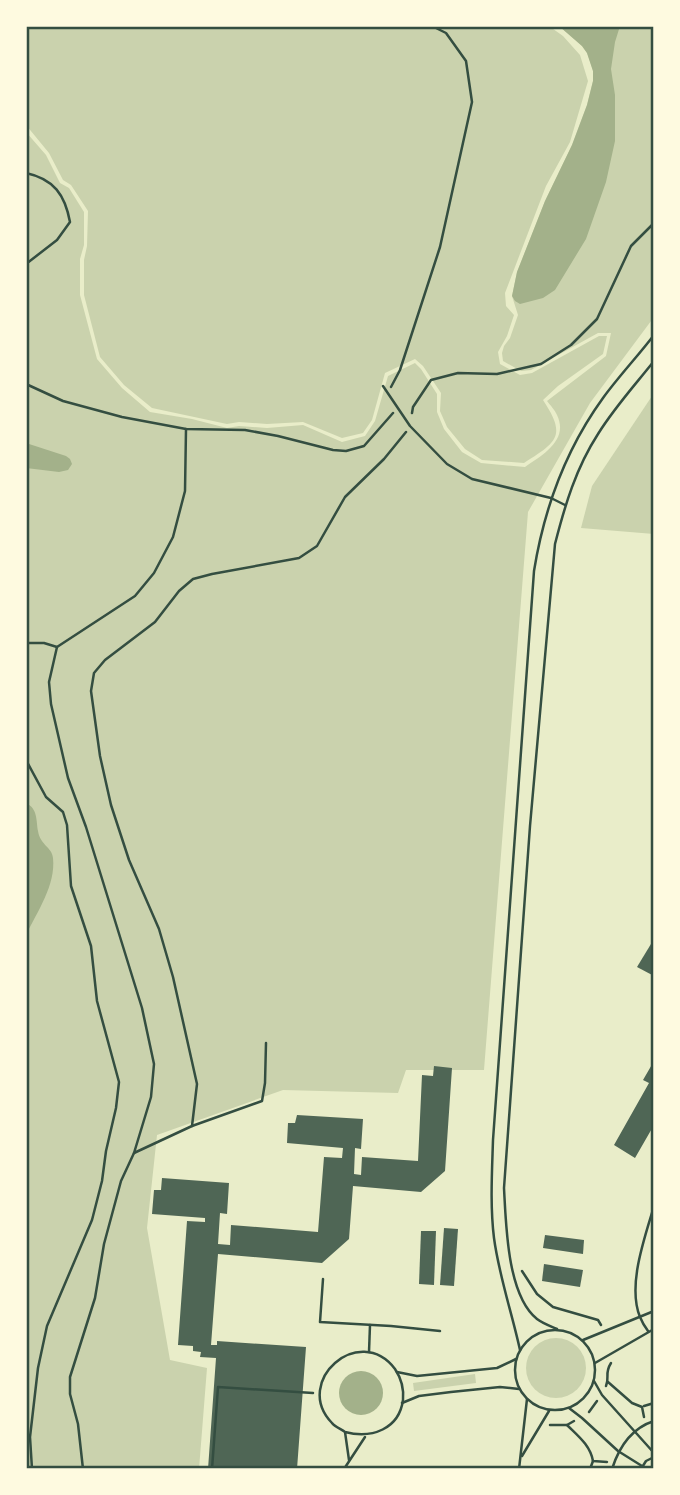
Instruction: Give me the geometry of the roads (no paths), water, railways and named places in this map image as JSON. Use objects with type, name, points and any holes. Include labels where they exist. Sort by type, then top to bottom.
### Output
[{"type":"lane","points":[[520,1350],[494,1238],[491,1191],[534,572],[551,498],[565,462],[603,398],[654,335]]},
{"type":"lane","points":[[556,1329],[545,1330],[526,1341],[516,1359],[515,1374],[520,1389],[527,1399],[549,1410],[569,1408],[589,1393],[594,1381],[595,1363],[593,1354],[583,1340],[536,1319],[523,1301],[512,1272],[506,1235],[504,1188],[548,607],[555,544],[565,505],[581,464],[598,432],[654,361]]},
{"type":"lane","points":[[383,386],[410,426],[447,464],[472,479],[551,498],[565,505]]},
{"type":"lane","points":[[648,1331],[636,1304],[636,1274],[654,1206]]},
{"type":"lane","points":[[323,1279],[320,1322],[440,1331]]},
{"type":"lane","points":[[583,1340],[654,1311]]},
{"type":"lane","points":[[369,1352],[370,1325]]},
{"type":"lane","points":[[595,1363],[654,1329]]},
{"type":"lane","points":[[354,1352],[369,1352],[390,1363],[397,1372],[404,1392],[402,1404],[393,1422],[376,1433],[366,1435],[345,1432],[332,1423],[323,1410],[320,1394],[323,1380],[330,1367],[341,1357],[354,1352]]},
{"type":"lane","points":[[397,1372],[417,1376],[497,1368],[516,1359]]},
{"type":"lane","points":[[569,1408],[618,1451],[642,1467],[654,1455],[602,1395],[594,1381]]},
{"type":"lane","points":[[402,1404],[419,1396],[500,1387],[520,1389]]},
{"type":"lane","points":[[519,1469],[527,1399]]},
{"type":"lane","points":[[521,1459],[549,1410]]},
{"type":"lane","points":[[612,1469],[618,1451],[634,1431],[654,1421]]},
{"type":"lane","points":[[345,1432],[349,1460]]},
{"type":"lane","points":[[344,1469],[366,1435]]}]
